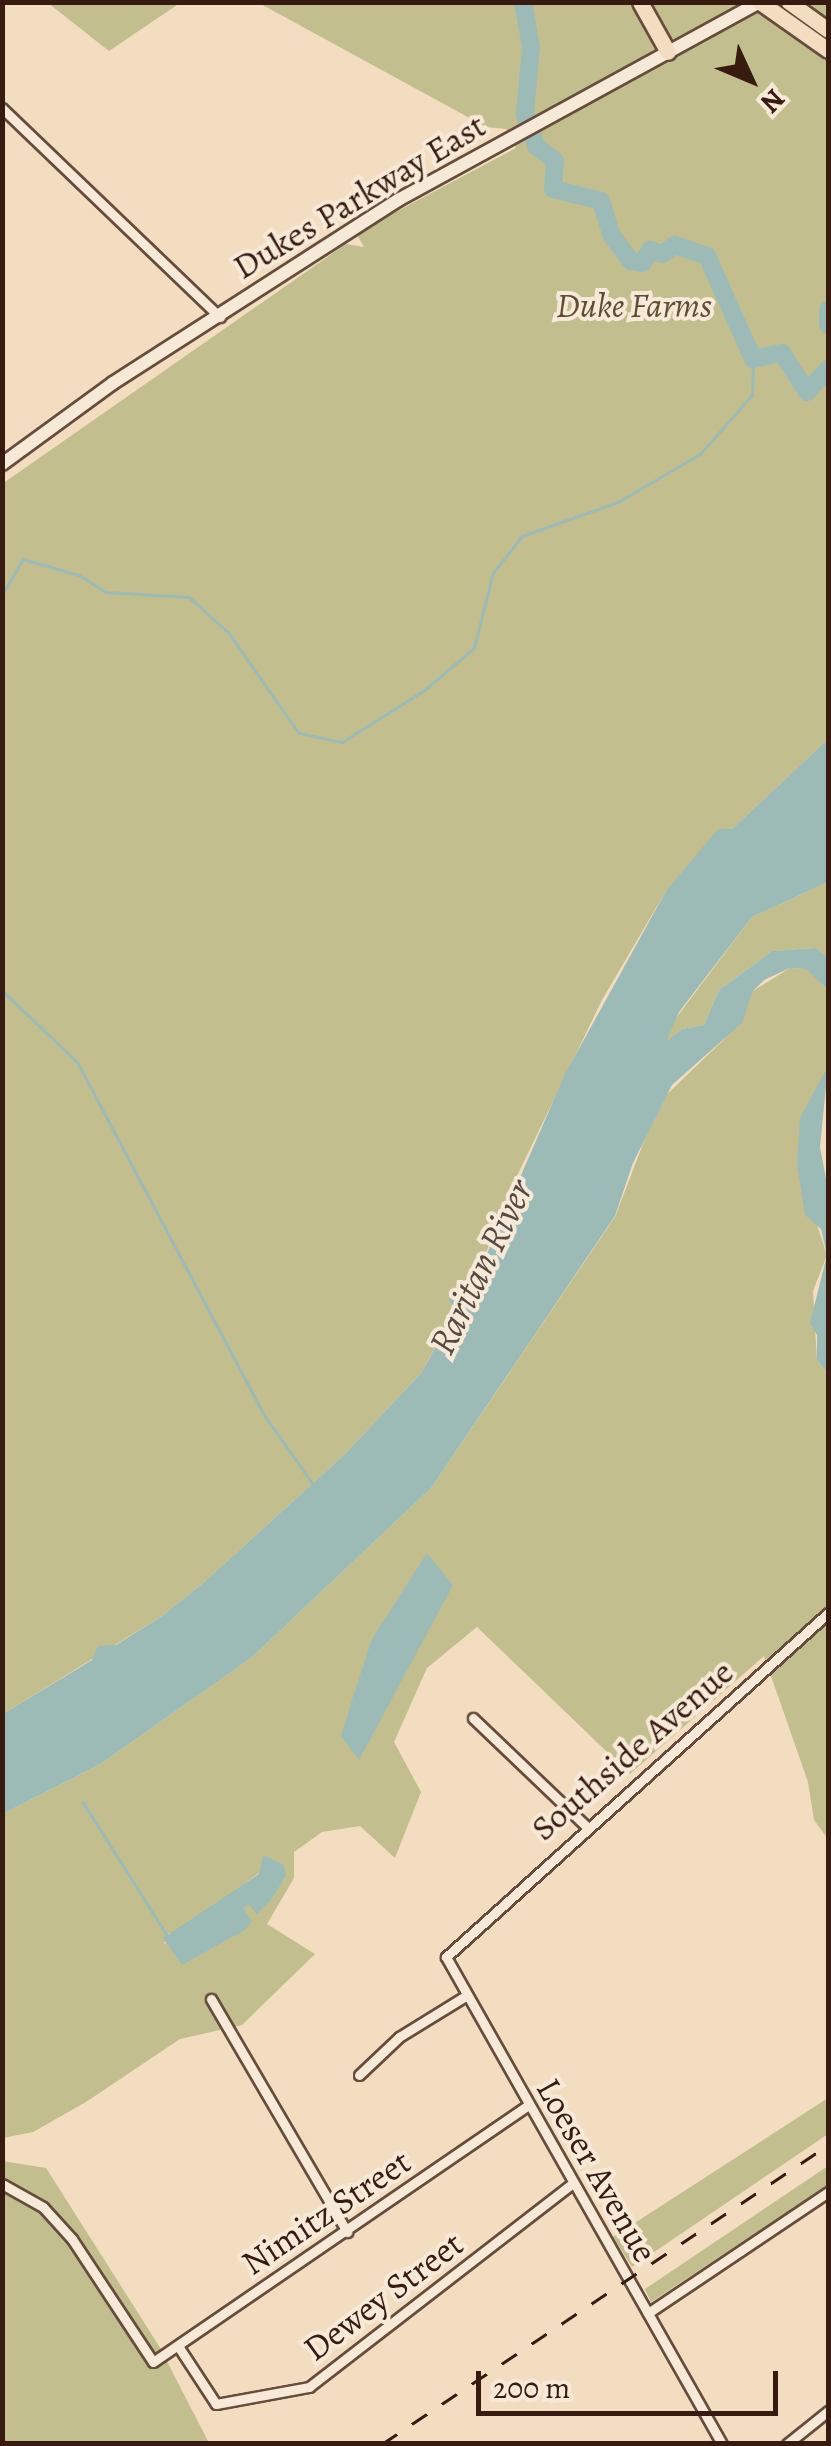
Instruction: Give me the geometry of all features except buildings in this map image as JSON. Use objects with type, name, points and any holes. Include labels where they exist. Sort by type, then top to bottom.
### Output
[{"type":"highway","points":[[640,2],[668,52]]},
{"type":"highway","points":[[789,2],[828,30]]},
{"type":"highway","points":[[760,3],[828,50]]},
{"type":"street","name":"Dukes Parkway East","points":[[5,458],[398,200],[760,3]]},
{"type":"street","points":[[2,108],[220,317]]},
{"type":"street","name":"Southside Avenue","points":[[471,1928],[828,1613]]},
{"type":"street","points":[[472,1718],[586,1826]]},
{"type":"street","name":"Loeser Avenue","points":[[471,1928],[446,1957],[464,1997],[722,2444]]},
{"type":"street","points":[[358,2075],[399,2038],[464,1997]]},
{"type":"street","points":[[211,1999],[347,2232]]},
{"type":"street","name":"Nimitz Street","points":[[2,2184],[42,2207],[72,2239],[153,2362],[529,2106]]},
{"type":"street","name":"Dewey Street","points":[[178,2346],[216,2404],[310,2387],[572,2184]]},
{"type":"street","points":[[648,2312],[828,2192]]},
{"type":"street","points":[[787,2444],[828,2411]]},
{"type":"green space","points":[[48,3],[180,3],[109,51]]},
{"type":"green space","name":"Duke Farms","points":[[259,3],[828,3],[828,739],[666,891],[602,1000],[514,1182],[469,1296],[463,1293],[422,1372],[344,1455],[203,1583],[162,1616],[3,1714],[2,484],[346,244],[364,247],[356,233],[516,148],[506,129],[486,127]]},
{"type":"green space","points":[[828,882],[828,957],[814,948],[772,951],[719,990],[704,1025],[682,1029],[666,1043],[664,1034],[752,917]]},
{"type":"green space","points":[[790,968],[807,969],[828,990],[828,1066],[797,1164],[827,1255],[813,1291],[817,1360],[828,1374],[828,1839],[814,1820],[808,1782],[764,1656],[630,1774],[477,1627],[427,1668],[394,1742],[421,1792],[395,1858],[360,1826],[322,1832],[294,1852],[294,1878],[267,1924],[315,1954],[242,2025],[180,2039],[33,2132],[3,2138],[3,1814],[102,1763],[251,1658],[431,1488],[615,1217],[659,1102],[741,1023],[753,991]],"holes":[[[259,1873],[249,1905],[164,1944],[169,1933],[178,1934]]]},
{"type":"green space","points":[[828,2098],[828,2134],[632,2267],[613,2237]]},
{"type":"green space","points":[[2,2161],[46,2168],[159,2346],[209,2443],[3,2443]]},
{"type":"green space","points":[[828,2166],[828,2185],[651,2302],[645,2289]]},
{"type":"water","points":[[828,739],[828,882],[752,917],[679,1012],[666,1042],[682,1029],[704,1025],[719,990],[772,951],[815,948],[828,957],[828,990],[806,969],[790,968],[764,980],[753,991],[742,1023],[672,1085],[633,1163],[615,1216],[431,1488],[251,1658],[102,1763],[3,1814],[3,1714],[92,1660],[98,1646],[116,1645],[162,1616],[203,1583],[344,1455],[422,1372],[454,1312],[449,1299],[469,1295],[565,1074],[666,891],[718,829],[732,829]]},
{"type":"water","points":[[828,1066],[820,1147],[828,1189],[828,1374],[817,1360],[817,1335],[810,1323],[827,1255],[821,1229],[805,1215],[797,1164],[800,1118]]},
{"type":"water","points":[[427,1553],[453,1585],[359,1760],[341,1736],[372,1639]]},
{"type":"water","points":[[263,1855],[284,1865],[286,1876],[271,1900],[257,1914],[249,1905],[243,1908],[252,1921],[245,1930],[182,1965],[163,1938],[259,1874]]},
{"type":"waterway","points":[[523,2],[531,46],[525,115],[536,146],[555,161],[553,189],[601,201],[612,236],[631,261],[643,263],[650,250],[662,254],[675,245],[707,256],[753,359],[782,353],[807,392],[828,369]]},
{"type":"waterway","points":[[828,310],[828,325]]},
{"type":"waterway","points":[[2,595],[23,559],[79,575],[106,592],[189,597],[229,633],[299,733],[342,742],[426,689],[474,648],[493,573],[522,536],[618,502],[700,454],[752,395],[753,359]]},
{"type":"waterway","points":[[2,990],[78,1063],[263,1413],[313,1484]]},
{"type":"waterway","points":[[83,1802],[167,1935]]},
{"type":"railway","points":[[382,2444],[828,2145]]},
{"type":"water label","name":"Raritan River","points":[[481,1267]]}]
